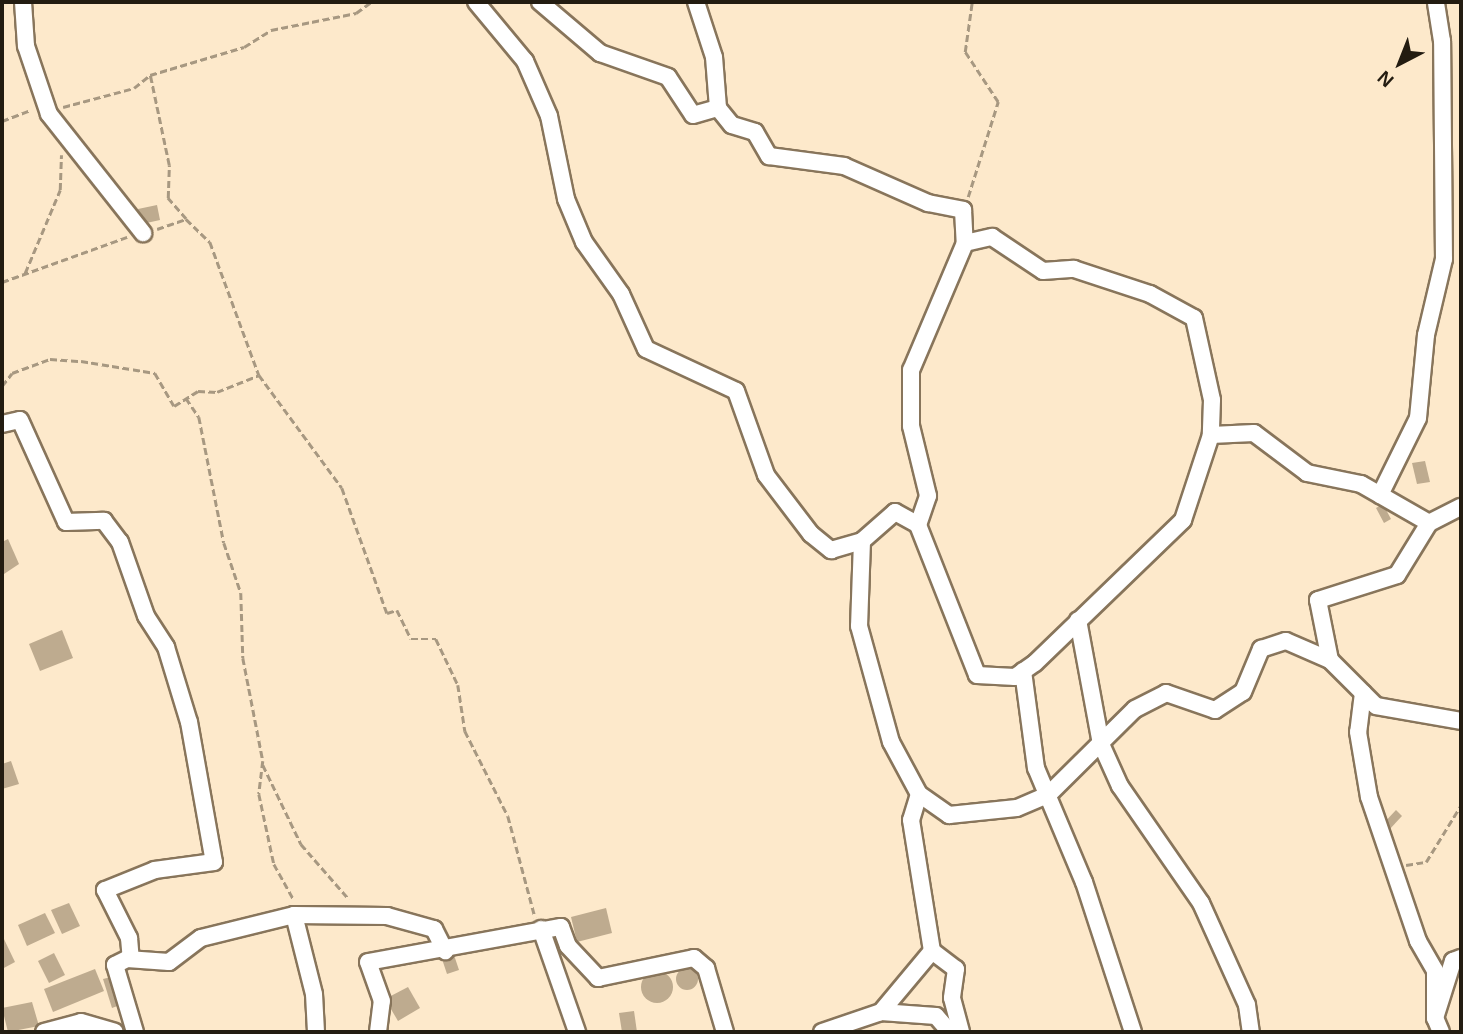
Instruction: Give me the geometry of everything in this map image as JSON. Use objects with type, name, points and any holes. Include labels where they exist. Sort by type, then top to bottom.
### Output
[{"type":"street","points":[[23,2],[26,46],[46,106],[60,128],[143,233]]},
{"type":"street","points":[[476,2],[525,61],[549,116],[566,199],[584,242],[621,294],[646,349],[736,391],[766,475],[811,534],[831,550],[862,541],[895,512],[918,525],[977,675],[1023,671],[1183,520],[1211,435],[1212,400],[1194,318],[1150,294],[1074,269],[1043,271],[992,237],[965,243]]},
{"type":"street","points":[[540,2],[600,53],[668,77],[693,115],[718,108]]},
{"type":"street","points":[[696,2],[714,57],[718,108],[732,125],[755,132],[769,156],[844,166],[928,203],[963,210],[965,243],[911,370],[911,426],[928,496],[918,525]]},
{"type":"street","points":[[1380,495],[1418,418],[1426,335],[1444,259],[1443,67],[1436,2]]},
{"type":"street","points":[[2,424],[20,420],[66,522],[104,521],[120,542],[146,616],[166,647],[189,722],[214,862],[155,870],[105,890],[129,938],[131,959]]},
{"type":"street","points":[[1211,435],[1254,433],[1307,473],[1361,484],[1429,523]]},
{"type":"street","points":[[1330,660],[1318,600],[1397,575],[1429,523],[1461,507]]},
{"type":"street","points":[[862,541],[859,626],[891,742],[919,794],[949,815],[1017,808],[1048,795],[1135,709],[1166,693],[1215,710],[1243,692],[1261,649],[1286,641],[1330,660],[1376,706],[1461,721]]},
{"type":"street","points":[[1078,620],[1101,744],[1120,786],[1201,903],[1247,1005],[1251,1032]]},
{"type":"street","points":[[1023,671],[1037,768],[1133,1032]]},
{"type":"street","points":[[1363,693],[1358,733],[1368,797],[1392,866],[1435,971],[1438,1025]]},
{"type":"street","points":[[919,794],[911,820],[932,951],[956,969],[952,998],[961,1032]]},
{"type":"street","points":[[135,1032],[115,965],[131,959],[169,962],[201,938],[300,915],[387,916],[434,929],[446,951]]},
{"type":"street","points":[[300,915],[314,994],[316,1032]]},
{"type":"street","points":[[378,1032],[382,1001],[368,962],[446,951],[541,929],[561,927],[568,946],[598,978],[694,958],[706,968],[725,1032]]},
{"type":"street","points":[[541,929],[577,1032]]},
{"type":"street","points":[[881,1012],[932,951]]},
{"type":"street","points":[[1438,1025],[1452,961],[1461,958]]},
{"type":"street","points":[[821,1032],[881,1012],[936,1016],[950,1032]]},
{"type":"street","points":[[44,1032],[81,1022],[115,1032]]},
{"type":"path","points":[[2,121],[34,109],[46,106],[61,107],[134,88],[150,75],[244,47],[271,30],[356,13],[370,2]]},
{"type":"path","points":[[963,210],[998,102],[965,52],[972,2]]},
{"type":"path","points":[[150,75],[169,165],[168,198],[210,242],[258,375],[342,488],[387,613],[397,610],[411,639],[436,639],[458,685],[465,731],[508,816],[541,929]]},
{"type":"path","points":[[25,273],[60,190],[60,128]]},
{"type":"path","points":[[2,282],[186,219]]},
{"type":"path","points":[[2,386],[12,373],[50,359],[81,361],[155,373],[174,406],[186,398],[258,375]]},
{"type":"path","points":[[186,398],[199,417],[224,543],[241,593],[243,657],[262,764],[259,794],[274,864],[300,915]]},
{"type":"path","points":[[262,764],[301,844],[343,896],[359,905]]},
{"type":"path","points":[[1392,866],[1426,862],[1461,805]]},
{"type":"building","points":[[157,205],[160,220],[142,224],[138,209]]},
{"type":"building","points":[[1425,461],[1430,482],[1417,484],[1412,463]]},
{"type":"building","points":[[1383,504],[1391,519],[1384,523],[1376,508]]},
{"type":"building","points":[[8,539],[19,564],[4,574],[2,542]]},
{"type":"building","points":[[62,630],[73,658],[40,671],[29,644]]},
{"type":"building","points":[[11,761],[19,784],[2,789],[2,764]]},
{"type":"building","points":[[1396,810],[1402,816],[1388,831],[1382,825]]},
{"type":"building","points":[[69,903],[80,926],[62,934],[51,910]]},
{"type":"building","points":[[606,908],[612,933],[577,942],[571,917]]},
{"type":"building","points":[[45,913],[55,933],[27,946],[18,925]]},
{"type":"building","points":[[2,935],[15,962],[2,969]]},
{"type":"building","points":[[54,953],[65,975],[49,983],[38,961]]},
{"type":"building","points":[[454,955],[459,970],[447,974],[442,959]]},
{"type":"building","points":[[687,968],[695,971],[698,979],[695,987],[687,990],[679,987],[676,979],[679,971]]},
{"type":"building","points":[[95,969],[104,991],[53,1012],[44,989]]},
{"type":"building","points":[[657,971],[668,976],[673,987],[668,998],[657,1003],[646,998],[641,987],[646,976]]},
{"type":"building","points":[[111,977],[120,1005],[112,1008],[103,979]]},
{"type":"building","points":[[408,987],[420,1008],[398,1021],[385,999]]},
{"type":"building","points":[[32,1002],[39,1026],[8,1032],[2,1008]]},
{"type":"building","points":[[634,1011],[637,1032],[622,1032],[619,1013]]}]
